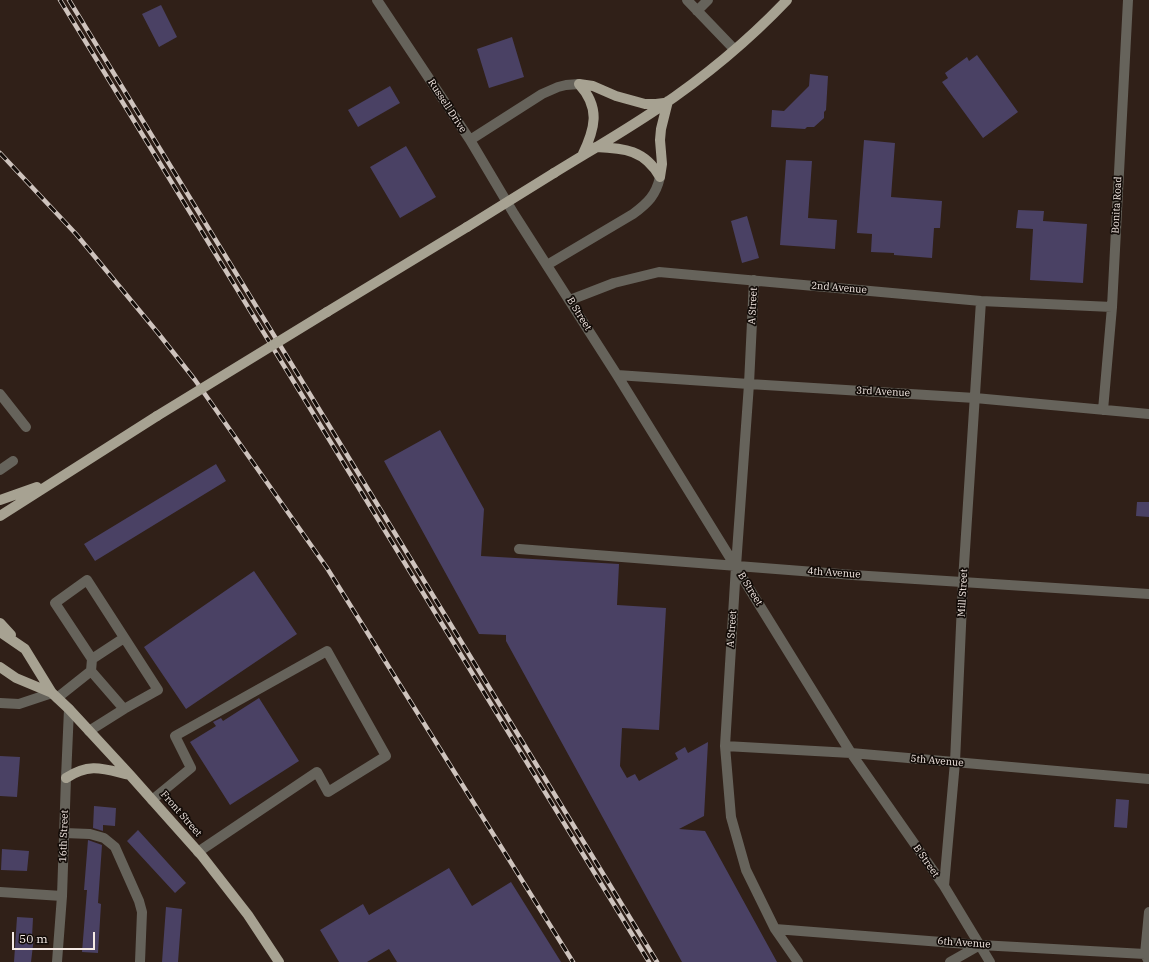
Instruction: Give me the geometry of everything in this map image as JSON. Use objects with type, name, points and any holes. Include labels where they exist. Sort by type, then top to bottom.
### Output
[{"type":"main road","points":[[0,524],[3,514],[52,482],[466,226],[554,174],[666,102],[734,49],[777,11],[787,0]]},
{"type":"main road","points":[[579,84],[593,86],[616,96],[645,104],[666,102]]},
{"type":"main road","points":[[579,84],[587,93],[591,102],[594,123],[592,133],[582,156]]},
{"type":"main road","points":[[660,176],[662,164],[660,140],[666,102]]},
{"type":"main road","points":[[596,147],[621,149],[634,152],[644,157],[652,164],[660,176]]},
{"type":"main road","points":[[0,500],[52,482]]},
{"type":"main road","points":[[0,623],[25,649]]},
{"type":"main road","name":"Front Street","points":[[0,632],[25,649],[55,695],[130,775],[198,852],[248,915],[279,962]]},
{"type":"main road","name":"Front Street","points":[[0,667],[16,678],[55,695]]},
{"type":"main road","points":[[66,778],[75,771],[94,767],[130,775]]},
{"type":"street","name":"Russell Drive","points":[[377,0],[470,140],[514,214]]},
{"type":"street","points":[[687,0],[734,49]]},
{"type":"street","points":[[697,11],[708,0]]},
{"type":"street","name":"Bonita Road","points":[[1103,410],[1112,307],[1128,0]]},
{"type":"street","points":[[470,140],[542,94],[558,87],[579,84]]},
{"type":"street","points":[[547,265],[634,214],[653,197],[658,186],[660,176]]},
{"type":"street","name":"B Street","points":[[514,214],[617,375],[851,754],[944,886],[990,962]]},
{"type":"street","name":"2nd Avenue","points":[[570,300],[614,282],[659,272],[981,301],[1112,307]]},
{"type":"street","name":"A Street","points":[[754,280],[749,384],[725,746],[731,818],[746,870],[775,929],[798,962]]},
{"type":"street","name":"Mill Street","points":[[944,886],[955,762],[963,581],[981,301]]},
{"type":"street","name":"3rd Avenue","points":[[617,375],[975,398],[1149,414]]},
{"type":"street","points":[[0,394],[26,427]]},
{"type":"street","points":[[0,470],[13,461]]},
{"type":"street","name":"4th Avenue","points":[[519,550],[853,575],[1149,594]]},
{"type":"street","points":[[89,731],[158,690],[87,580],[55,603],[92,659],[91,671],[124,709]]},
{"type":"street","points":[[92,659],[124,638]]},
{"type":"street","points":[[152,800],[191,768],[175,736],[327,651],[386,756],[328,792],[317,772],[198,852]]},
{"type":"street","points":[[0,703],[19,704],[55,695],[91,671]]},
{"type":"street","name":"16th Street","points":[[57,962],[62,896],[69,709]]},
{"type":"street","name":"5th Avenue","points":[[725,746],[955,762],[1149,779]]},
{"type":"street","points":[[64,833],[90,834],[104,838],[116,847],[139,901],[142,912],[140,962]]},
{"type":"street","points":[[0,892],[62,896]]},
{"type":"street","points":[[1147,958],[1149,912]]},
{"type":"street","name":"6th Avenue","points":[[775,929],[1147,958]]},
{"type":"street","points":[[950,962],[980,945]]},
{"type":"building","points":[[161,5],[177,37],[159,47],[142,14]]},
{"type":"building","points":[[512,37],[524,77],[489,88],[477,49]]},
{"type":"building","points":[[977,55],[1018,112],[983,138],[942,82],[948,78],[945,73],[967,57],[969,61]]},
{"type":"building","points":[[810,74],[828,76],[826,110],[824,112],[824,118],[814,127],[807,127],[805,129],[771,127],[772,110],[784,111],[809,86]]},
{"type":"building","points":[[390,86],[400,103],[358,127],[348,110]]},
{"type":"building","points":[[864,140],[895,143],[891,197],[942,201],[940,228],[934,228],[932,258],[894,255],[894,253],[871,252],[872,234],[857,233]]},
{"type":"building","points":[[406,146],[436,197],[400,218],[370,167]]},
{"type":"building","points":[[786,160],[812,161],[808,218],[837,220],[835,249],[780,245]]},
{"type":"building","points":[[1018,210],[1044,211],[1043,221],[1087,224],[1083,283],[1030,280],[1033,229],[1016,228]]},
{"type":"building","points":[[747,216],[759,258],[742,263],[731,221]]},
{"type":"building","points":[[440,430],[484,509],[481,556],[619,564],[617,605],[666,608],[659,730],[622,728],[620,766],[627,778],[635,774],[639,781],[678,759],[675,753],[685,747],[688,753],[708,742],[704,816],[679,829],[705,831],[777,962],[682,962],[506,641],[506,635],[479,634],[384,461]]},
{"type":"building","points":[[216,464],[226,481],[95,561],[84,544]]},
{"type":"building","points":[[1137,502],[1149,502],[1149,517],[1136,516]]},
{"type":"building","points":[[254,571],[297,634],[186,709],[144,647]]},
{"type":"building","points":[[259,698],[299,761],[230,805],[190,742],[216,726],[213,722],[221,718],[223,721]]},
{"type":"building","points":[[0,756],[20,757],[17,797],[0,796]]},
{"type":"building","points":[[1116,799],[1129,800],[1127,828],[1114,827]]},
{"type":"building","points":[[94,806],[116,808],[115,826],[103,825],[103,831],[93,828]]},
{"type":"building","points":[[138,830],[186,883],[175,893],[127,841]]},
{"type":"building","points":[[88,840],[102,845],[98,903],[101,904],[98,953],[82,952],[87,890],[84,890]]},
{"type":"building","points":[[2,849],[29,851],[27,871],[1,870]]},
{"type":"building","points":[[449,868],[472,906],[511,882],[561,962],[397,962],[389,949],[367,962],[339,962],[320,930],[363,904],[369,915]]},
{"type":"building","points":[[166,907],[182,909],[178,962],[162,962]]},
{"type":"building","points":[[17,917],[33,918],[32,937],[34,937],[31,962],[14,962]]},
{"type":"railway","points":[[60,0],[649,962]]},
{"type":"railway","points":[[69,0],[657,962]]},
{"type":"railway","points":[[0,153],[76,234],[195,380],[327,568],[573,962]]}]
